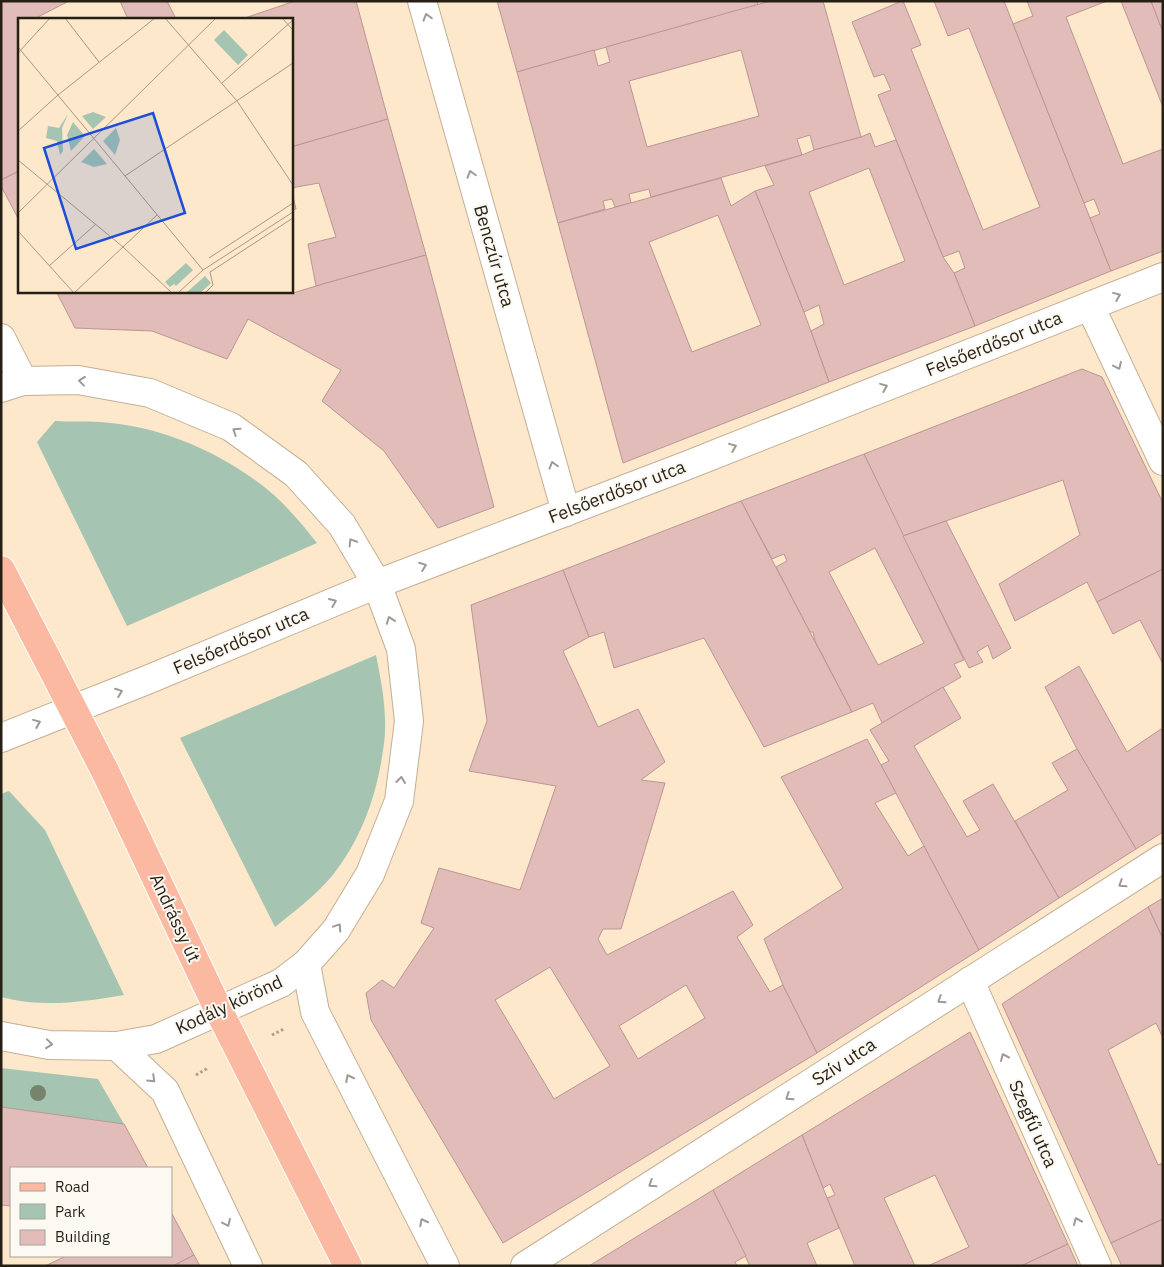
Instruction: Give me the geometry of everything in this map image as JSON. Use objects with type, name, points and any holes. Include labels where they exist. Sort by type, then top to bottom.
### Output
[{"type":"main road","name":"Andrássy út","points":[[1,570],[105,771],[219,1011],[348,1266]]},
{"type":"street","name":"Benczúr utca","points":[[422,1],[566,512]]},
{"type":"street","name":"Felsőerdősor utca","points":[[1,738],[147,680],[377,584],[697,462],[1163,277]]},
{"type":"street","points":[[1090,306],[1163,461]]},
{"type":"street","points":[[1,338],[12,384]]},
{"type":"street","name":"Kodály körönd","points":[[1,1036],[48,1045],[117,1046],[156,1038],[281,984],[306,964],[336,930],[370,874],[399,801],[409,721],[401,649],[377,584],[342,525],[296,474],[231,427],[150,393],[78,380],[12,384]]},
{"type":"street","name":"Szív utca","points":[[525,1266],[1163,858]]},
{"type":"street","points":[[306,964],[315,1012],[445,1266]]},
{"type":"street","name":"Szegfű utca","points":[[970,981],[1097,1266]]},
{"type":"street","points":[[117,1046],[165,1092],[248,1266]]},
{"type":"green space","points":[[55,421],[100,422],[123,425],[168,435],[189,443],[230,464],[268,490],[282,502],[317,543],[127,626],[37,442]]},
{"type":"green space","points":[[376,655],[384,702],[385,736],[377,784],[372,800],[359,832],[332,876],[312,897],[275,927],[180,738]]},
{"type":"green space","points":[[9,791],[45,830],[124,995],[63,1003],[32,1002],[1,997],[1,794]]},
{"type":"green space","points":[[1,1068],[98,1079],[124,1124],[1,1107]]},
{"type":"building","points":[[1,1],[69,1],[36,18],[18,18],[18,172],[1,180]]},
{"type":"building","points":[[120,1],[167,1],[176,18],[128,18]]},
{"type":"building","points":[[295,1],[356,1],[388,119],[292,147],[292,18],[245,18]]},
{"type":"building","points":[[497,1],[757,1],[758,5],[517,72]]},
{"type":"building","points":[[770,1],[823,1],[861,137],[814,150],[810,135],[797,139],[802,155],[651,197],[649,189],[629,194],[631,203],[615,207],[612,199],[603,201],[605,209],[558,223],[517,72],[594,50],[598,66],[610,62],[606,47]],"holes":[[[741,50],[759,116],[647,147],[629,81]]]},
{"type":"building","points":[[902,1],[921,45],[911,49],[983,230],[1040,207],[969,28],[948,36],[934,1],[1004,1],[1111,271],[975,326],[954,273],[965,268],[959,251],[943,257],[878,95],[891,90],[884,74],[874,77],[852,22]]},
{"type":"building","points":[[1027,1],[1107,1],[1066,17],[1123,164],[1163,149],[1163,251],[1111,271],[1090,218],[1100,214],[1094,199],[1084,203],[1013,24],[1033,16]]},
{"type":"building","points":[[1121,1],[1151,1],[1163,32],[1163,107]]},
{"type":"building","points":[[1151,1],[1163,1],[1163,32]]},
{"type":"building","points":[[388,119],[426,255],[316,286],[308,244],[336,237],[319,183],[292,188],[292,147]]},
{"type":"building","points":[[870,133],[875,147],[896,140],[943,257],[954,273],[975,326],[829,382],[811,331],[824,324],[819,305],[804,312],[755,191],[774,185],[765,166]],"holes":[[[869,168],[905,261],[844,285],[809,192]]]},
{"type":"building","points":[[18,172],[18,218],[1,186],[1,180]]},
{"type":"building","points":[[721,178],[731,206],[755,191],[804,312],[829,382],[623,463],[558,223]],"holes":[[[718,215],[761,325],[692,352],[649,242]]]},
{"type":"building","points":[[292,192],[296,209],[292,210]]},
{"type":"building","points":[[426,255],[494,507],[438,528],[384,451],[322,401],[341,370],[248,319],[227,359],[152,331],[75,328],[57,292],[292,291],[293,293]]},
{"type":"building","points":[[1082,369],[1102,377],[1163,503],[1163,569],[1097,602],[1087,582],[1015,621],[999,584],[1080,535],[1063,480],[903,536],[864,454]]},
{"type":"building","points":[[864,454],[964,660],[954,664],[961,677],[882,723],[873,703],[852,712],[815,641],[813,632],[810,632],[776,567],[787,561],[784,554],[772,559],[741,501]],"holes":[[[875,548],[924,643],[878,665],[829,572]]]},
{"type":"building","points":[[741,501],[852,712],[764,747],[704,638],[614,668],[604,632],[589,637],[563,570]]},
{"type":"building","points":[[946,521],[1011,648],[993,659],[988,645],[977,652],[983,662],[969,668],[903,536]]},
{"type":"building","points":[[1163,569],[1163,664],[1140,620],[1113,634],[1097,602]]},
{"type":"building","points":[[563,570],[589,637],[563,651],[598,727],[638,709],[665,762],[641,780],[665,783],[621,929],[603,929],[598,939],[607,955],[733,891],[753,925],[737,937],[770,992],[783,985],[817,1053],[503,1243],[371,1020],[366,993],[382,980],[394,988],[434,928],[421,923],[439,868],[520,890],[556,786],[469,771],[487,721],[471,605]],"holes":[[[550,967],[610,1066],[554,1099],[495,1000]],[[686,985],[705,1018],[638,1059],[619,1026]]]},
{"type":"building","points":[[1079,666],[1127,752],[1161,729],[1163,732],[1163,832],[1136,849],[1077,749],[1045,687]]},
{"type":"building","points":[[943,687],[961,718],[914,746],[967,837],[980,830],[963,801],[993,784],[1059,898],[979,950],[881,765],[889,761],[870,730]]},
{"type":"building","points":[[867,739],[896,793],[875,803],[908,856],[924,846],[979,950],[817,1053],[783,985],[764,939],[843,888],[781,777]]},
{"type":"building","points":[[1077,749],[1136,849],[1059,898],[1015,821],[1068,790],[1052,763]]},
{"type":"building","points":[[1163,898],[1163,939],[1148,907]]},
{"type":"building","points":[[1148,907],[1163,939],[1163,1038],[1156,1023],[1108,1050],[1158,1165],[1163,1163],[1163,1219],[1111,1243],[1002,1004]]},
{"type":"building","points":[[970,1032],[1068,1244],[1021,1266],[928,1266],[969,1247],[935,1175],[884,1198],[915,1266],[855,1266],[827,1198],[835,1195],[830,1184],[823,1188],[802,1135]]},
{"type":"building","points":[[1,1107],[124,1124],[147,1167],[10,1167],[10,1206],[1,1205]]},
{"type":"building","points":[[802,1135],[839,1228],[807,1243],[817,1266],[750,1266],[713,1190]]},
{"type":"building","points":[[713,1190],[746,1256],[735,1262],[737,1266],[589,1266]]},
{"type":"building","points":[[172,1214],[194,1255],[173,1266],[45,1266],[64,1257],[172,1257]]},
{"type":"building","points":[[1163,1219],[1163,1266],[1122,1266],[1111,1243]]},
{"type":"building","points":[[1068,1244],[1078,1266],[1021,1266]]},
{"type":"building","points":[[194,1255],[200,1266],[173,1266]]}]
